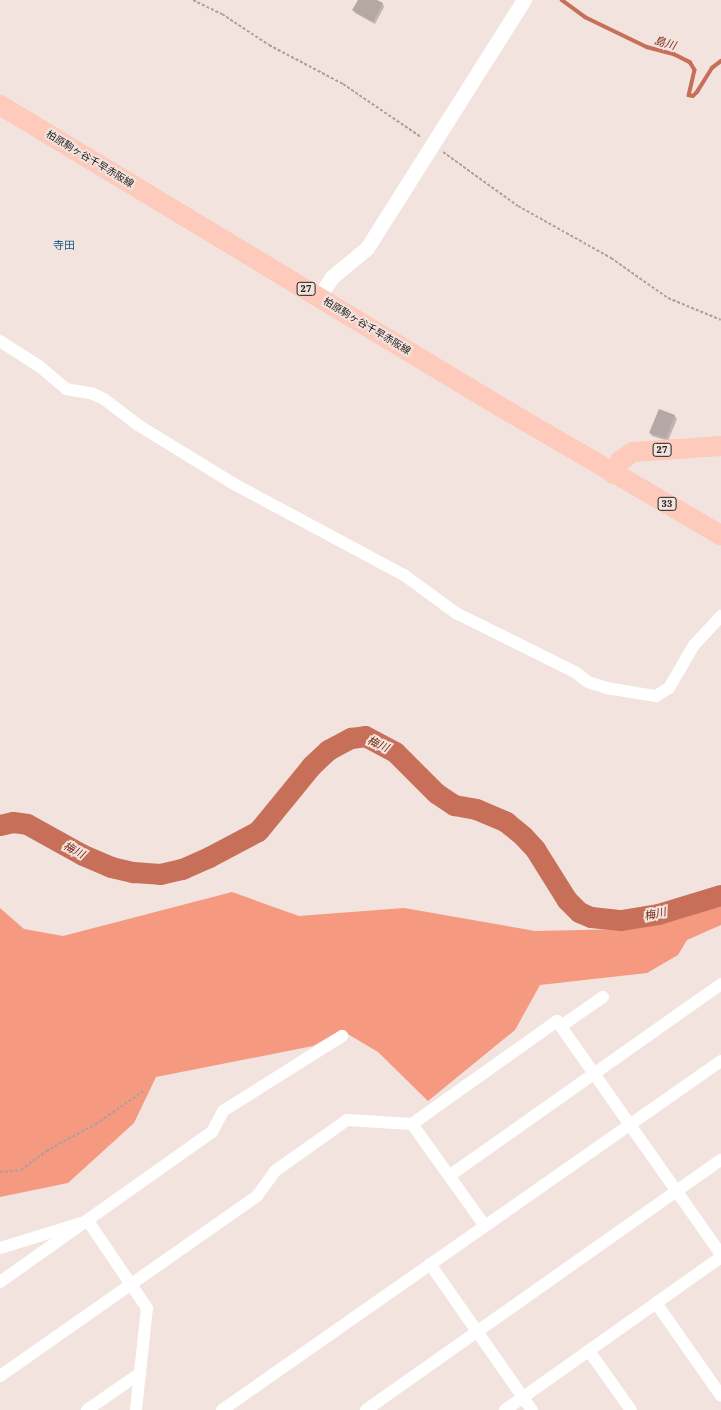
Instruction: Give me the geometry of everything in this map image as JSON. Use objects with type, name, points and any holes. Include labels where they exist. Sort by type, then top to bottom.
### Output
[{"type":"main road","name":"柏原駒ヶ谷千早赤阪線","points":[[0,105],[613,474]]},
{"type":"main road","name":"27","points":[[613,474],[620,461],[633,452],[721,446]]},
{"type":"main road","name":"33","points":[[613,474],[721,535]]},
{"type":"street","points":[[319,296],[332,277],[367,248],[524,0]]},
{"type":"street","points":[[0,341],[39,366],[66,389],[93,394],[104,399],[138,425],[234,484],[404,575],[456,613],[575,672],[588,682],[606,688],[656,696],[669,688],[694,645],[721,616]]},
{"type":"street","points":[[449,1176],[721,984]]},
{"type":"street","points":[[561,1026],[603,996]]},
{"type":"street","points":[[0,1376],[257,1196],[275,1171],[347,1120],[412,1124],[557,1021],[721,1254]]},
{"type":"street","points":[[0,1282],[212,1132],[223,1110],[342,1036]]},
{"type":"street","points":[[230,1408],[430,1264],[721,1060]]},
{"type":"street","points":[[412,1124],[485,1226]]},
{"type":"street","points":[[366,1410],[721,1160]]},
{"type":"street","points":[[0,1248],[88,1221]]},
{"type":"street","points":[[88,1221],[147,1308],[136,1410]]},
{"type":"street","points":[[505,1410],[721,1258]]},
{"type":"street","points":[[430,1264],[532,1410]]},
{"type":"street","points":[[656,1303],[721,1396]]},
{"type":"street","points":[[589,1350],[631,1410]]},
{"type":"street","points":[[87,1410],[140,1373]]},
{"type":"path","points":[[193,0],[222,14],[269,45],[343,84],[518,206],[611,258],[668,298],[721,320]]},
{"type":"path","points":[[0,1172],[21,1170],[46,1151],[96,1124],[145,1090]]},
{"type":"shaded area","points":[[232,892],[299,916],[404,908],[535,931],[625,929],[721,904],[721,925],[687,940],[678,955],[647,973],[540,985],[515,1030],[428,1101],[378,1052],[341,1030],[313,1046],[156,1077],[134,1123],[68,1183],[0,1197],[0,908],[24,929],[63,936]]},
{"type":"building","points":[[358,0],[377,0],[383,3],[373,22],[352,10]]},
{"type":"building","points":[[659,409],[675,415],[666,438],[649,433]]},
{"type":"waterway","name":"島川","points":[[562,0],[585,17],[647,47],[674,54],[690,62],[695,70],[689,95],[693,96],[697,92],[712,68],[721,61]]},
{"type":"waterway","name":"梅川","points":[[0,825],[13,822],[27,824],[83,855],[111,867],[133,872],[160,874],[182,869],[209,857],[258,831],[312,765],[328,750],[351,738],[365,736],[395,752],[436,793],[454,805],[476,809],[506,822],[523,836],[535,849],[567,900],[579,912],[591,917],[621,920],[658,914],[721,895]]},
{"type":"district","name":"寺田","points":[[64,245]]}]
